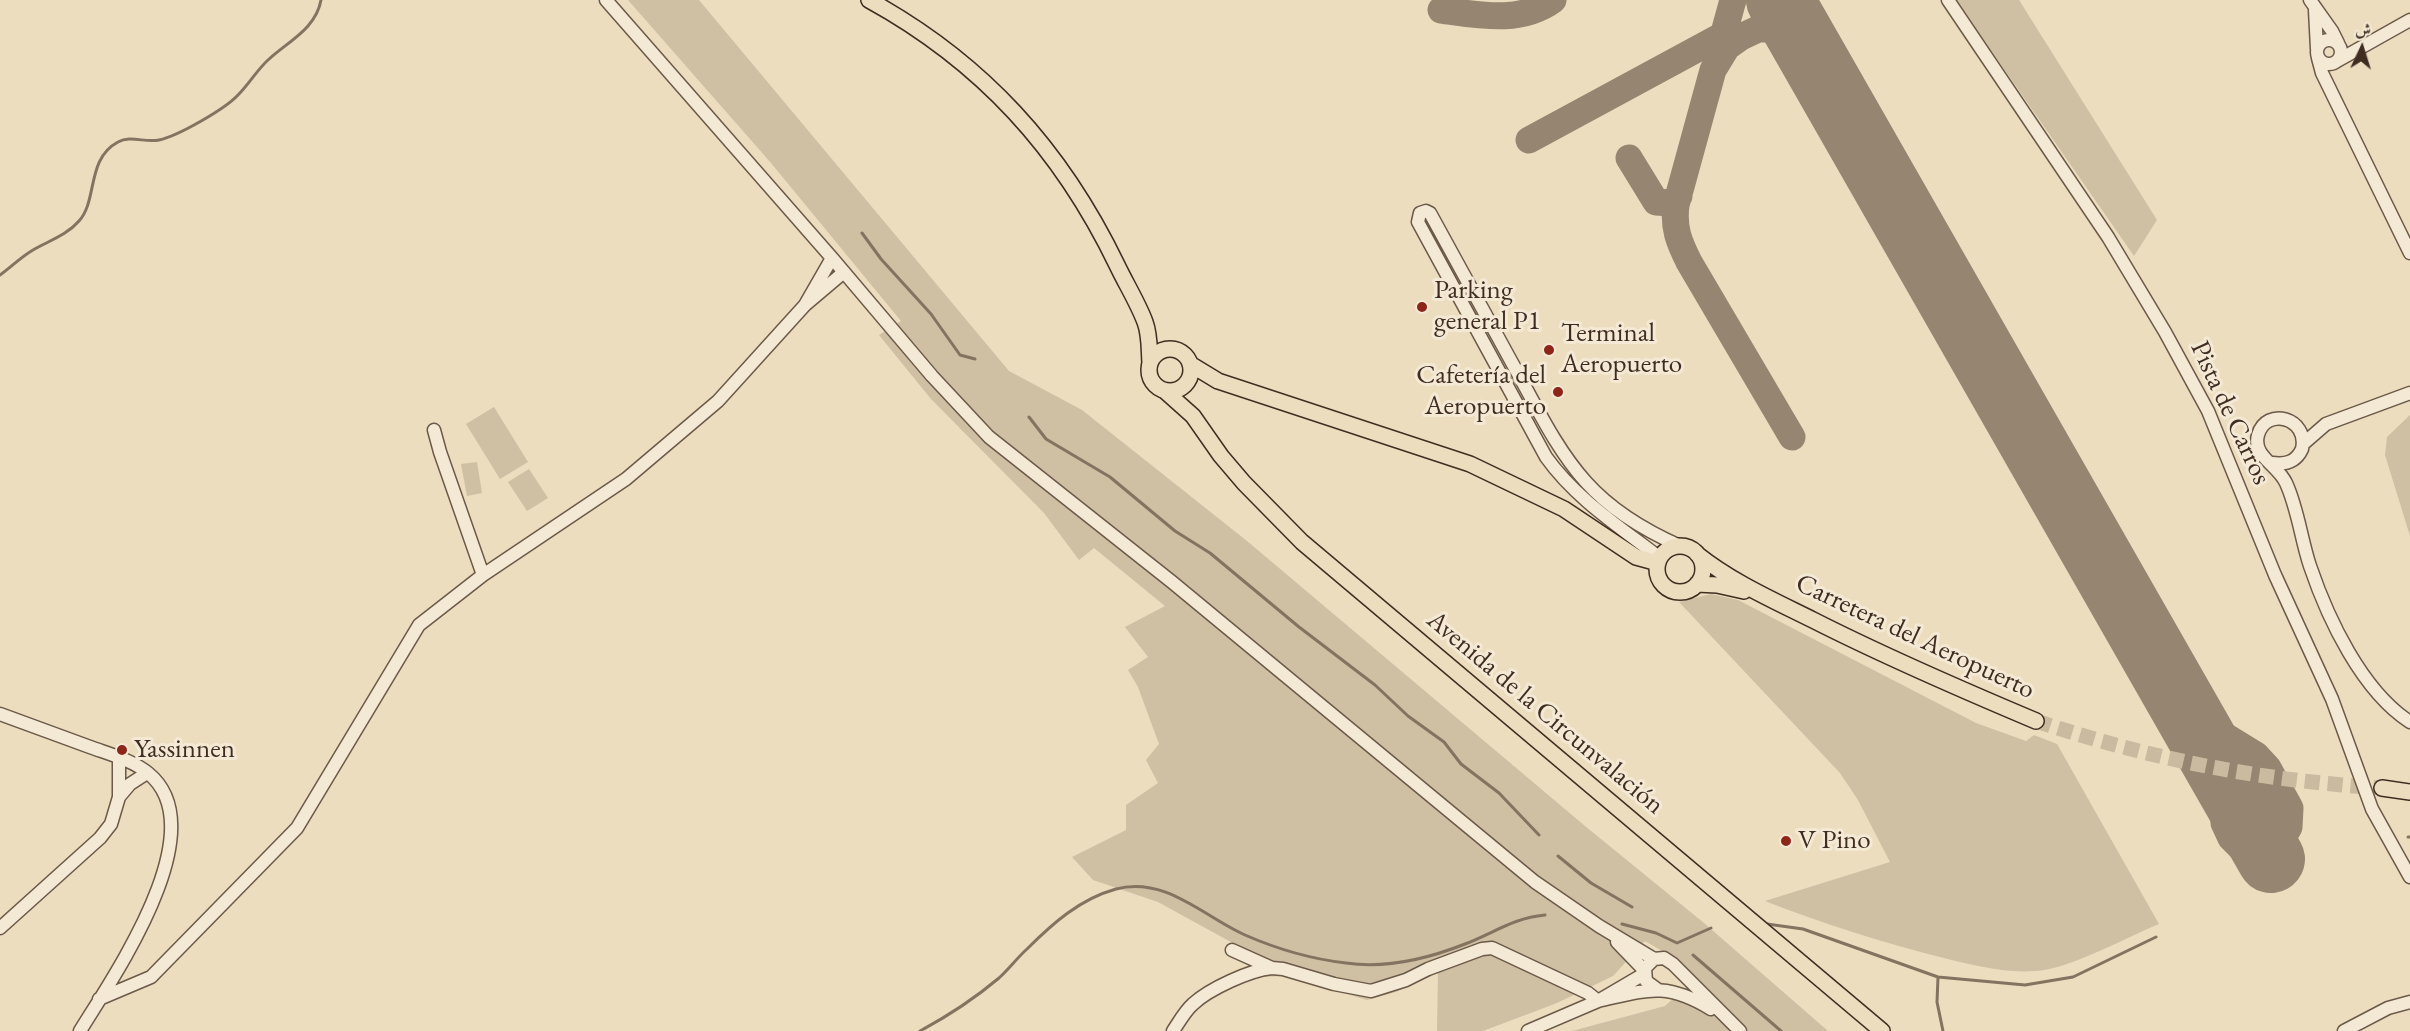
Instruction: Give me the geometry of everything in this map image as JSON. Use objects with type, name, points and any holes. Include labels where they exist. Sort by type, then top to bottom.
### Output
[{"type":"main road","points":[[869,0],[910,24],[958,57],[1027,125],[1063,171],[1101,233],[1146,323],[1190,364],[1218,381],[1470,464],[1564,509],[1629,554],[1643,560],[1659,561]]},
{"type":"main road","points":[[1146,323],[1151,380],[1193,416]]},
{"type":"main road","points":[[1150,363],[1162,350],[1175,350]]},
{"type":"main road","points":[[1190,364],[1186,383],[1193,416]]},
{"type":"main road","points":[[1165,391],[1179,389],[1186,383],[1218,381]]},
{"type":"main road","name":"Avenida de la Circunvalación","points":[[1193,416],[1221,456],[1244,483],[1302,542],[1882,1031]]},
{"type":"main road","points":[[1629,554],[1643,570],[1672,591],[1679,592],[1686,591],[1697,584],[1702,572],[1697,554],[1680,546],[1668,549],[1659,561],[1658,576],[1661,582]]},
{"type":"main road","name":"Carretera del Aeropuerto","points":[[1697,554],[1721,572],[1772,600],[1912,667],[2036,721]]},
{"type":"main road","name":"Carretera del Aeropuerto","points":[[1697,584],[1728,586],[1772,600]]},
{"type":"main road","points":[[2382,788],[2410,792]]},
{"type":"street","points":[[606,0],[932,376],[1008,454],[1172,582],[1457,820],[1535,882],[1569,907],[1654,959]]},
{"type":"street","name":"Pista de Carros","points":[[1948,0],[2108,237],[2165,332],[2208,411],[2275,575],[2332,699],[2372,809],[2410,877]]},
{"type":"street","points":[[2313,4],[2328,25],[2339,45],[2341,54],[2334,62],[2326,79]]},
{"type":"street","points":[[2313,4],[2317,54],[2326,79],[2410,253]]},
{"type":"street","points":[[2355,51],[2327,39],[2320,43],[2317,54],[2321,62],[2334,62],[2355,51],[2410,20]]},
{"type":"street","points":[[1659,561],[1599,512],[1559,474],[1546,457],[1418,222],[1420,213],[1426,211],[1430,213],[1541,415],[1575,468],[1600,496],[1630,519],[1680,546]]},
{"type":"street","points":[[805,305],[832,258]]},
{"type":"street","points":[[99,999],[151,977],[297,828],[419,625],[483,575],[626,479],[718,401],[805,305],[844,272]]},
{"type":"street","points":[[1450,280],[1463,272]]},
{"type":"street","points":[[1490,352],[1503,345]]},
{"type":"street","points":[[2296,425],[2326,424],[2410,393]]},
{"type":"street","points":[[1527,423],[1541,415]]},
{"type":"street","points":[[2272,463],[2287,464],[2300,453],[2303,444],[2301,431],[2296,425],[2284,419],[2271,420],[2262,427],[2257,436],[2258,447],[2263,457],[2272,463],[2282,476],[2289,491],[2310,566],[2324,602],[2342,638],[2373,688],[2386,703],[2410,722]]},
{"type":"street","points":[[2303,444],[2326,424]]},
{"type":"street","points":[[434,430],[483,575]]},
{"type":"street","points":[[2289,491],[2293,460]]},
{"type":"street","points":[[0,714],[119,758],[147,772],[161,787],[169,806],[171,828],[169,852],[140,930],[80,1031]]},
{"type":"street","points":[[0,928],[100,838],[111,824],[119,797],[119,758]]},
{"type":"street","points":[[119,797],[130,784],[147,772]]},
{"type":"street","points":[[1601,927],[1644,973],[1649,985],[1692,999],[1729,1021]]},
{"type":"street","points":[[1173,1031],[1190,1006],[1200,998],[1263,969],[1283,969],[1334,984],[1371,991],[1406,980],[1428,969],[1482,949],[1492,948],[1588,993],[1598,1001],[1668,987],[1675,979],[1675,969]]},
{"type":"street","points":[[1232,950],[1272,968]]},
{"type":"street","points":[[1528,1031],[1598,1001],[1644,973],[1647,964],[1654,959],[1664,958],[1740,1031]]},
{"type":"street","points":[[2343,1031],[2388,1008],[2410,1002]]},
{"type":"shaded area","points":[[628,0],[699,0],[1009,371],[1082,410],[1247,541],[1585,826],[1704,923],[1828,1031],[1572,1031],[1665,1006],[1695,979],[1662,951],[1645,941],[1613,976],[1557,1003],[1483,1031],[1437,1031],[1438,973],[1396,992],[1367,1000],[1287,976],[1257,977],[1240,947],[1158,902],[1093,880],[1072,857],[1126,830],[1126,805],[1158,783],[1146,760],[1159,744],[1138,687],[1128,670],[1148,657],[1125,627],[1165,606],[1094,548],[1079,560],[1044,513],[931,399],[879,335],[901,321],[771,163]]},
{"type":"shaded area","points":[[1956,0],[2019,0],[2157,220],[2134,256]]},
{"type":"shaded area","points":[[494,407],[528,462],[500,479],[466,424]]},
{"type":"shaded area","points":[[2410,415],[2410,536],[2385,455],[2387,437]]},
{"type":"shaded area","points":[[477,462],[482,493],[467,496],[461,464]]},
{"type":"shaded area","points":[[529,469],[548,498],[527,511],[508,482]]},
{"type":"shaded area","points":[[1711,594],[1738,600],[1976,723],[2026,741],[2034,735],[2057,744],[2159,924],[2058,967],[2032,971],[2006,971],[1899,946],[1765,901],[1890,862],[1858,800],[1840,773],[1679,602]]},
{"type":"waterway","points":[[0,275],[79,221],[89,202],[101,159],[108,149],[123,140],[154,141],[167,137],[189,128],[232,101],[268,60],[307,27],[318,10],[321,0]]},
{"type":"waterway","points":[[862,233],[881,259],[931,314],[960,355],[975,359]]},
{"type":"waterway","points":[[1029,417],[1046,439],[1110,477],[1175,531],[1210,553],[1299,627],[1375,685],[1408,716],[1444,742],[1461,764],[1499,793],[1539,835]]},
{"type":"waterway","points":[[1558,856],[1591,883],[1632,907]]},
{"type":"waterway","points":[[920,1031],[961,1007],[990,986],[1023,952],[1068,913],[1091,899],[1116,889],[1151,888],[1168,893],[1245,935],[1269,945],[1320,959],[1361,965],[1391,964],[1436,954],[1523,919],[1545,915]]},
{"type":"waterway","points":[[1622,924],[1656,933],[1677,943],[1711,928]]},
{"type":"waterway","points":[[1767,924],[1803,929],[1938,977],[2025,985],[2073,977],[2156,937]]},
{"type":"waterway","points":[[1693,955],[1781,1031]]},
{"type":"waterway","points":[[1938,977],[1937,1002],[1943,1031]]},
{"type":"taxiway","points":[[1441,10],[1484,15],[1513,15],[1540,8],[1553,0]]},
{"type":"taxiway","points":[[1719,51],[1733,0]]},
{"type":"taxiway","points":[[1792,437],[1689,262],[1678,235],[1675,213],[1713,70],[1727,47],[1758,29],[1775,29],[1800,42],[1810,54]]},
{"type":"taxiway","points":[[1529,140],[1723,35]]},
{"type":"taxiway","points":[[1629,158],[1656,202],[1671,203],[1679,196]]},
{"type":"taxiway","points":[[2172,686],[2194,717],[2256,755],[2268,768],[2290,808],[2289,827],[2281,841],[2261,851],[2240,847],[2231,838],[2224,823],[2227,782]]},
{"type":"runway","points":[[1780,0],[2271,859]]},
{"type":"tunnel","points":[[2036,721],[2122,747],[2207,766],[2292,780],[2382,788]]},
{"type":"place","name":"Parking general P1","points":[[1422,307]]},
{"type":"place","name":"Terminal Aeropuerto","points":[[1549,350]]},
{"type":"place","name":"Cafetería del Aeropuerto","points":[[1558,392]]},
{"type":"place","name":"Yassinnen","points":[[122,750]]},
{"type":"place","name":"V Pino","points":[[1786,841]]}]
